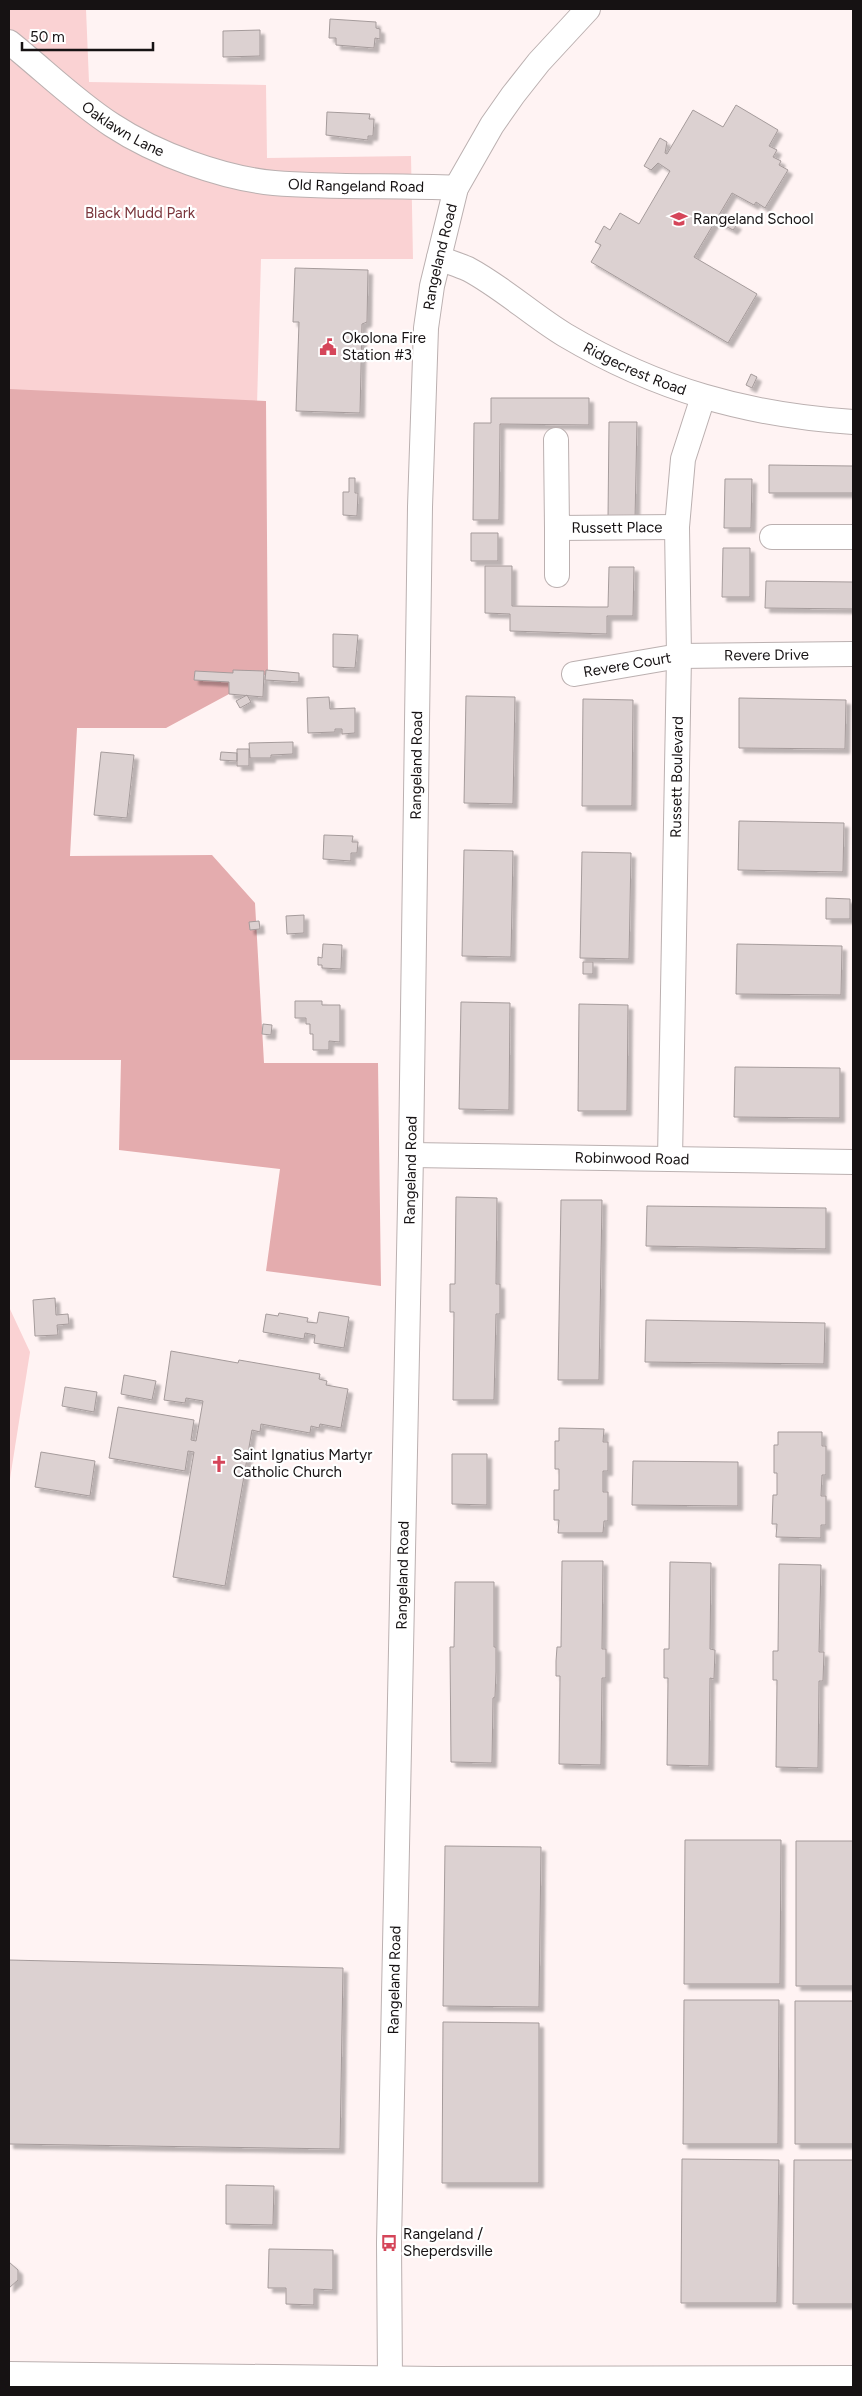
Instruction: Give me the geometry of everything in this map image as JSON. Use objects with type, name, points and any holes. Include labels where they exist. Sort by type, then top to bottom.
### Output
[{"type":"main road","points":[[9,2376],[390,2380],[853,2380]]},
{"type":"street","name":"Rangeland Road","points":[[390,2380],[389,2243],[411,1155],[424,359],[428,306],[456,188],[492,125],[513,95],[539,62],[588,9]]},
{"type":"street","name":"Oaklawn Lane","points":[[9,42],[84,105],[113,126],[158,150],[182,160],[223,173],[256,180]]},
{"type":"street","name":"Old Rangeland Road","points":[[256,180],[272,183],[324,186],[456,188]]},
{"type":"street","name":"Ridgecrest Road","points":[[439,258],[467,269],[566,336],[638,373],[703,397],[774,414],[853,422]]},
{"type":"street","name":"Russett Boulevard","points":[[670,1159],[680,656],[677,527],[684,459],[703,397]]},
{"type":"street","name":"Russett Place","points":[[556,440],[557,575]]},
{"type":"street","name":"Russett Place","points":[[557,528],[677,527]]},
{"type":"street","points":[[772,537],[853,537]]},
{"type":"street","name":"Revere Drive","points":[[680,656],[853,654]]},
{"type":"street","name":"Revere Court","points":[[574,674],[680,656]]},
{"type":"street","name":"Robinwood Road","points":[[411,1155],[853,1162]]},
{"type":"green space","name":"Black Mudd Park","points":[[9,9],[86,9],[89,82],[266,85],[267,158],[411,156],[413,259],[261,259],[250,661],[62,708],[9,882]]},
{"type":"green space","points":[[9,1307],[30,1352],[9,1485]]},
{"type":"shaded area","points":[[9,389],[266,401],[268,673],[166,728],[77,728],[70,856],[212,855],[255,903],[264,1063],[378,1063],[381,1286],[266,1271],[280,1169],[119,1150],[121,1060],[9,1060]]},
{"type":"building","points":[[330,19],[376,22],[376,28],[380,29],[380,39],[375,38],[374,48],[336,45],[336,38],[329,38]]},
{"type":"building","points":[[260,30],[260,56],[223,57],[223,31]]},
{"type":"building","name":"Rangeland School","points":[[736,105],[778,130],[769,146],[777,150],[773,157],[781,161],[779,165],[788,170],[765,208],[756,202],[754,205],[732,193],[694,257],[757,294],[728,343],[591,262],[601,245],[595,242],[604,226],[610,230],[620,213],[639,224],[670,171],[658,163],[651,170],[644,166],[660,138],[667,142],[665,153],[667,154],[693,110],[723,127]]},
{"type":"building","points":[[327,112],[370,114],[369,119],[374,119],[373,136],[368,136],[368,140],[326,135]]},
{"type":"building","points":[[724,217],[737,225],[733,230],[720,223]]},
{"type":"building","points":[[295,268],[368,270],[367,322],[362,324],[360,413],[296,411],[299,322],[293,322]]},
{"type":"building","points":[[751,374],[757,377],[752,388],[746,385]]},
{"type":"building","points":[[491,398],[589,398],[589,425],[500,424],[499,520],[473,520],[474,423],[491,423]]},
{"type":"building","points":[[609,422],[637,422],[635,520],[608,519]]},
{"type":"building","points":[[769,465],[853,466],[853,493],[769,493]]},
{"type":"building","points":[[349,478],[355,478],[355,493],[358,493],[357,516],[343,515],[343,492],[349,492]]},
{"type":"building","points":[[725,479],[752,479],[751,528],[724,528]]},
{"type":"building","points":[[471,533],[498,533],[498,561],[471,561]]},
{"type":"building","points":[[723,548],[750,548],[750,597],[722,597]]},
{"type":"building","points":[[485,566],[512,566],[512,606],[589,607],[608,607],[609,567],[634,567],[633,616],[607,616],[607,634],[510,631],[510,614],[485,613]]},
{"type":"building","points":[[766,581],[853,582],[853,609],[765,608]]},
{"type":"building","points":[[333,634],[358,635],[355,668],[333,667]]},
{"type":"building","points":[[233,670],[264,671],[263,697],[229,694],[229,682],[194,680],[195,671],[233,673]]},
{"type":"building","points":[[266,670],[299,673],[299,682],[265,680]]},
{"type":"building","points":[[247,695],[251,702],[240,708],[236,701]]},
{"type":"building","points":[[466,696],[515,697],[513,804],[464,803]]},
{"type":"building","points":[[329,697],[330,709],[355,708],[355,733],[342,734],[342,729],[335,729],[335,732],[308,733],[307,698]]},
{"type":"building","points":[[739,698],[846,700],[845,749],[739,748]]},
{"type":"building","points":[[583,699],[633,700],[632,806],[582,806]]},
{"type":"building","points":[[293,742],[293,754],[271,755],[271,758],[250,758],[249,743]]},
{"type":"building","points":[[237,749],[249,749],[249,766],[237,766]]},
{"type":"building","points":[[101,752],[134,755],[127,818],[94,815]]},
{"type":"building","points":[[221,752],[237,753],[237,761],[220,760]]},
{"type":"building","points":[[739,821],[844,823],[843,872],[738,870]]},
{"type":"building","points":[[324,835],[353,836],[352,842],[358,842],[357,853],[351,853],[351,861],[323,859]]},
{"type":"building","points":[[464,850],[513,851],[511,957],[462,956]]},
{"type":"building","points":[[582,852],[631,853],[629,959],[580,958]]},
{"type":"building","points":[[826,898],[850,899],[850,919],[826,919]]},
{"type":"building","points":[[304,915],[304,933],[287,934],[286,916]]},
{"type":"building","points":[[259,921],[260,929],[250,930],[249,922]]},
{"type":"building","points":[[323,944],[342,945],[341,969],[322,968],[322,965],[318,965],[318,957],[322,958]]},
{"type":"building","points":[[737,944],[842,946],[841,995],[736,994]]},
{"type":"building","points":[[583,962],[593,962],[593,974],[583,974]]},
{"type":"building","points":[[295,1001],[322,1001],[322,1005],[340,1005],[340,1042],[329,1041],[329,1050],[313,1050],[313,1034],[310,1034],[310,1024],[306,1024],[306,1018],[295,1018]]},
{"type":"building","points":[[461,1002],[510,1003],[509,1110],[459,1109]]},
{"type":"building","points":[[579,1004],[628,1005],[627,1111],[578,1111]]},
{"type":"building","points":[[263,1024],[272,1025],[271,1035],[262,1034]]},
{"type":"building","points":[[735,1067],[840,1068],[840,1118],[734,1117]]},
{"type":"building","points":[[456,1197],[497,1198],[496,1284],[500,1284],[500,1314],[496,1314],[494,1400],[453,1400],[454,1312],[450,1312],[450,1284],[455,1284]]},
{"type":"building","points":[[561,1200],[602,1200],[599,1380],[558,1380]]},
{"type":"building","points":[[647,1206],[826,1208],[826,1249],[646,1246]]},
{"type":"building","points":[[55,1298],[56,1315],[68,1314],[69,1324],[57,1325],[58,1335],[35,1336],[33,1300]]},
{"type":"building","points":[[319,1312],[349,1317],[344,1348],[314,1343],[315,1335],[305,1333],[304,1339],[263,1332],[266,1314],[278,1316],[279,1313],[308,1318],[307,1322],[317,1323]]},
{"type":"building","points":[[646,1320],[825,1323],[824,1364],[645,1362]]},
{"type":"building","name":"Saint Ignatius Martyr Catholic Church","points":[[171,1351],[238,1363],[239,1360],[320,1374],[319,1379],[327,1381],[326,1385],[348,1389],[341,1428],[320,1424],[319,1428],[311,1426],[310,1433],[261,1424],[260,1432],[252,1430],[225,1586],[173,1577],[194,1452],[188,1451],[185,1471],[109,1458],[118,1407],[194,1420],[191,1440],[196,1441],[203,1401],[186,1398],[185,1403],[164,1400]]},
{"type":"building","points":[[124,1375],[156,1381],[152,1400],[121,1394]]},
{"type":"building","points":[[65,1387],[97,1392],[94,1412],[62,1406]]},
{"type":"building","points":[[559,1428],[604,1429],[603,1442],[608,1442],[608,1471],[603,1471],[603,1492],[608,1492],[608,1521],[604,1521],[603,1533],[558,1533],[559,1520],[554,1520],[554,1490],[559,1490],[559,1469],[555,1469],[555,1441],[559,1441]]},
{"type":"building","points":[[778,1432],[822,1432],[822,1446],[826,1446],[826,1475],[822,1475],[821,1496],[826,1496],[826,1525],[821,1525],[821,1538],[776,1537],[777,1524],[772,1524],[773,1495],[777,1495],[777,1473],[774,1473],[774,1445],[778,1445]]},
{"type":"building","points":[[41,1452],[95,1461],[90,1496],[35,1487]]},
{"type":"building","points":[[452,1454],[487,1454],[487,1505],[452,1504]]},
{"type":"building","points":[[633,1461],[738,1462],[738,1506],[632,1505]]},
{"type":"building","points":[[562,1561],[603,1561],[602,1649],[606,1649],[606,1678],[602,1678],[601,1765],[559,1764],[560,1676],[556,1676],[556,1661],[557,1647],[561,1647]]},
{"type":"building","points":[[670,1562],[711,1563],[710,1649],[715,1650],[714,1679],[710,1678],[709,1766],[667,1765],[668,1678],[664,1678],[664,1649],[669,1649]]},
{"type":"building","points":[[779,1564],[821,1565],[819,1652],[824,1652],[823,1681],[819,1681],[818,1768],[776,1767],[777,1680],[773,1680],[773,1651],[778,1651]]},
{"type":"building","points":[[455,1582],[494,1582],[496,1672],[495,1697],[493,1698],[492,1763],[451,1762],[450,1647],[454,1647]]},
{"type":"building","points":[[685,1840],[781,1840],[780,1984],[684,1984]]},
{"type":"building","points":[[796,1841],[853,1841],[853,1986],[796,1986]]},
{"type":"building","points":[[445,1846],[541,1847],[539,2007],[443,2006]]},
{"type":"building","points":[[9,1960],[343,1968],[340,2149],[9,2144]]},
{"type":"building","points":[[684,2000],[779,2000],[778,2144],[683,2144]]},
{"type":"building","points":[[795,2001],[853,2001],[853,2144],[795,2144]]},
{"type":"building","points":[[443,2022],[539,2023],[539,2183],[442,2183]]},
{"type":"building","points":[[682,2159],[779,2160],[777,2303],[681,2303]]},
{"type":"building","points":[[794,2160],[853,2160],[853,2304],[793,2304]]},
{"type":"building","points":[[226,2185],[274,2186],[273,2225],[226,2224]]},
{"type":"building","points":[[269,2249],[333,2250],[333,2290],[314,2289],[314,2305],[286,2304],[286,2288],[268,2288]]},
{"type":"building","points":[[9,2262],[18,2270],[18,2280],[9,2288]]},
{"type":"place","name":"Rangeland School","points":[[679,219]]},
{"type":"place","name":"Okolona Fire Station #3","points":[[328,347]]},
{"type":"place","name":"Saint Ignatius Martyr Catholic Church","points":[[219,1464]]},
{"type":"place","name":"Rangeland / Sheperdsville","points":[[389,2243]]}]
